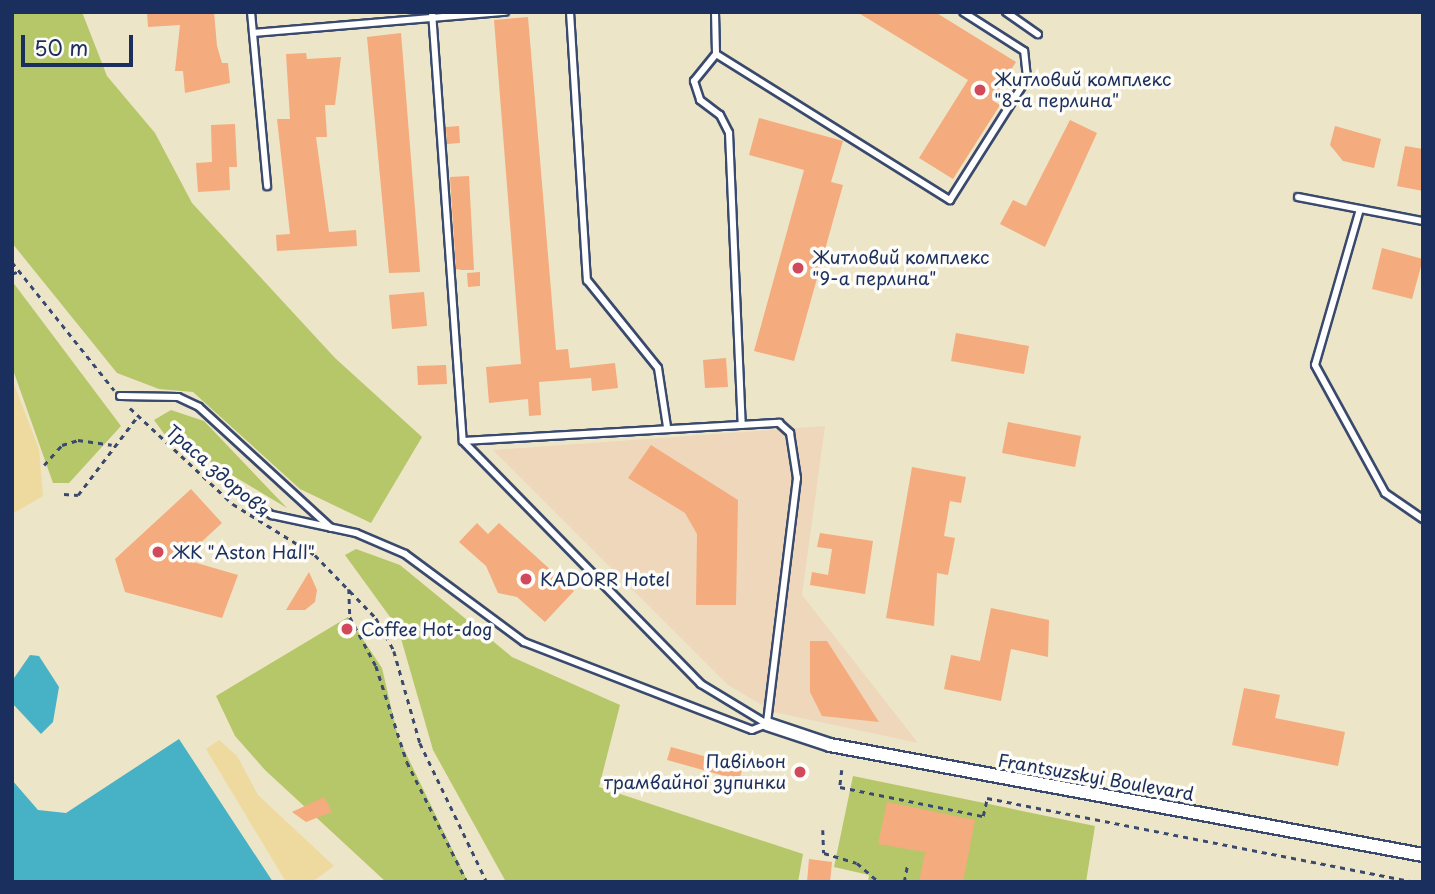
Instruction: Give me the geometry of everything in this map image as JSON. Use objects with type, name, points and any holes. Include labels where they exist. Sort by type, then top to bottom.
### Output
[{"type":"street","name":"Frantsuzskyi Boulevard","points":[[767,724],[830,745],[1423,855]]},
{"type":"lane","points":[[251,12],[267,186]]},
{"type":"lane","points":[[253,33],[433,15],[505,12]]},
{"type":"lane","points":[[570,12],[587,281],[658,368],[667,427]]},
{"type":"lane","points":[[715,12],[716,54],[694,81],[700,100],[720,115],[729,133],[742,425]]},
{"type":"lane","points":[[716,54],[950,200],[1027,78],[1024,51],[963,12]]},
{"type":"lane","points":[[1006,12],[1038,34]]},
{"type":"lane","points":[[433,15],[463,440],[701,684],[767,724]]},
{"type":"lane","points":[[1297,197],[1423,221]]},
{"type":"lane","points":[[1360,209],[1314,365],[1385,493],[1423,519]]},
{"type":"lane","points":[[120,396],[178,397],[198,407],[332,529]]},
{"type":"lane","points":[[463,440],[779,423],[790,433],[797,478],[767,724]]},
{"type":"lane","points":[[239,494],[272,515],[332,529],[405,554],[524,642],[752,730],[767,724]]},
{"type":"path","name":"Траса здоров’я","points":[[12,262],[138,416],[233,504],[315,555],[349,588],[394,651],[420,743],[487,882]]},
{"type":"path","points":[[12,274],[19,271]]},
{"type":"path","points":[[64,494],[78,495],[112,445],[138,416]]},
{"type":"path","points":[[44,465],[62,445],[78,440],[112,445]]},
{"type":"path","points":[[349,588],[349,617],[376,666],[407,762],[467,882]]},
{"type":"path","points":[[842,770],[840,787],[983,816],[987,798],[1414,882]]},
{"type":"path","points":[[823,830],[824,853],[857,863],[879,882]]},
{"type":"path","points":[[904,882],[907,866]]},
{"type":"shaded area","points":[[825,426],[802,595],[918,743],[774,712],[728,685],[493,450]]},
{"type":"green space","points":[[12,12],[82,12],[107,76],[155,133],[192,203],[335,358],[422,437],[371,523],[300,489],[193,392],[159,389],[117,373],[12,243]]},
{"type":"green space","points":[[12,281],[121,426],[69,483],[53,483],[12,367]]},
{"type":"green space","points":[[171,410],[204,421],[287,508],[165,435],[154,420]]},
{"type":"green space","points":[[356,549],[400,565],[512,657],[620,705],[599,787],[803,854],[798,882],[506,882],[433,750],[398,628],[345,555]]},
{"type":"green space","points":[[348,617],[382,668],[398,737],[468,882],[386,882],[265,770],[235,736],[216,696]]},
{"type":"green space","points":[[853,776],[1095,826],[1086,882],[868,882],[869,875],[834,867]]},
{"type":"sand","points":[[12,379],[39,449],[43,496],[12,514]]},
{"type":"sand","points":[[219,740],[237,756],[258,795],[334,866],[312,882],[286,882],[206,749]]},
{"type":"water","points":[[30,655],[39,656],[59,687],[53,722],[41,734],[12,703],[12,681]]},
{"type":"water","points":[[179,739],[273,882],[12,882],[12,780],[38,810],[66,813]]},
{"type":"building","points":[[147,12],[214,12],[217,46],[222,63],[228,63],[230,83],[185,93],[183,71],[175,71],[180,25],[148,27]]},
{"type":"building","name":"Житловий комплекс \"8-а перлина\"","points":[[857,12],[935,12],[1016,62],[992,100],[1000,105],[953,179],[919,158],[968,80]]},
{"type":"building","points":[[528,17],[556,350],[568,349],[570,368],[615,363],[618,388],[592,391],[591,378],[539,382],[541,415],[529,416],[528,399],[489,403],[486,367],[521,364],[494,20]]},
{"type":"building","points":[[401,33],[420,272],[389,273],[367,37]]},
{"type":"building","points":[[306,53],[307,59],[341,57],[335,105],[325,105],[327,137],[316,137],[329,232],[356,230],[357,246],[277,251],[276,235],[290,234],[277,119],[290,119],[286,54]]},
{"type":"building","name":"Житловий комплекс \"9-а перлина\"","points":[[759,118],[843,141],[831,182],[843,185],[794,361],[754,351],[804,170],[749,155]]},
{"type":"building","points":[[1070,120],[1097,133],[1045,247],[1000,224],[1013,200],[1026,206]]},
{"type":"building","points":[[235,124],[237,167],[229,167],[230,190],[198,192],[196,163],[212,162],[211,125]]},
{"type":"building","points":[[459,126],[460,143],[447,144],[446,127]]},
{"type":"building","points":[[1335,126],[1381,139],[1374,168],[1343,161],[1330,145]]},
{"type":"building","points":[[1405,146],[1423,149],[1423,191],[1397,186]]},
{"type":"building","points":[[469,176],[474,270],[462,270],[456,269],[450,177]]},
{"type":"building","points":[[1382,248],[1423,259],[1412,299],[1372,289]]},
{"type":"building","points":[[480,272],[480,286],[468,287],[467,273]]},
{"type":"building","points":[[424,292],[427,326],[392,329],[389,295]]},
{"type":"building","points":[[956,333],[1029,346],[1024,374],[951,361]]},
{"type":"building","points":[[726,358],[728,387],[705,388],[703,360]]},
{"type":"building","points":[[446,365],[447,384],[418,385],[417,366]]},
{"type":"building","points":[[1008,422],[1081,436],[1075,467],[1002,453]]},
{"type":"building","points":[[651,445],[738,500],[736,605],[696,605],[697,534],[685,513],[628,478]]},
{"type":"building","points":[[912,467],[966,477],[961,503],[950,501],[944,536],[955,538],[948,575],[937,573],[934,626],[886,618]]},
{"type":"building","name":"ЖК \"Aston Hall\"","points":[[191,489],[222,523],[183,559],[238,575],[222,618],[125,592],[115,559]]},
{"type":"building","name":"KADORR Hotel","points":[[477,523],[488,534],[499,523],[574,591],[545,622],[517,597],[498,593],[486,566],[459,542]]},
{"type":"building","points":[[820,533],[873,541],[865,594],[810,585],[812,572],[828,575],[832,549],[817,547]]},
{"type":"building","points":[[309,572],[317,590],[315,602],[305,610],[286,610]]},
{"type":"building","points":[[991,608],[1049,620],[1048,657],[1011,649],[1001,701],[944,689],[951,655],[980,661]]},
{"type":"building","points":[[810,641],[827,641],[879,722],[822,716],[810,692]]},
{"type":"building","points":[[1244,688],[1280,695],[1275,718],[1345,732],[1338,766],[1232,745]]},
{"type":"building","points":[[671,747],[743,767],[739,780],[667,760]]},
{"type":"building","points":[[324,797],[332,812],[306,822],[292,812]]},
{"type":"building","points":[[887,802],[975,820],[963,882],[919,882],[925,852],[878,844]]},
{"type":"building","points":[[809,859],[832,862],[830,882],[807,882]]},
{"type":"place","name":"Житловий комплекс \"8-а перлина\"","points":[[980,90]]},
{"type":"place","name":"Житловий комплекс \"9-а перлина\"","points":[[798,268]]},
{"type":"place","name":"ЖК \"Aston Hall\"","points":[[158,552]]},
{"type":"place","name":"KADORR Hotel","points":[[526,579]]},
{"type":"place","name":"Coffee Hot-dog","points":[[347,629]]},
{"type":"place","name":"Павільон трамвайної зупинки","points":[[800,772]]}]
